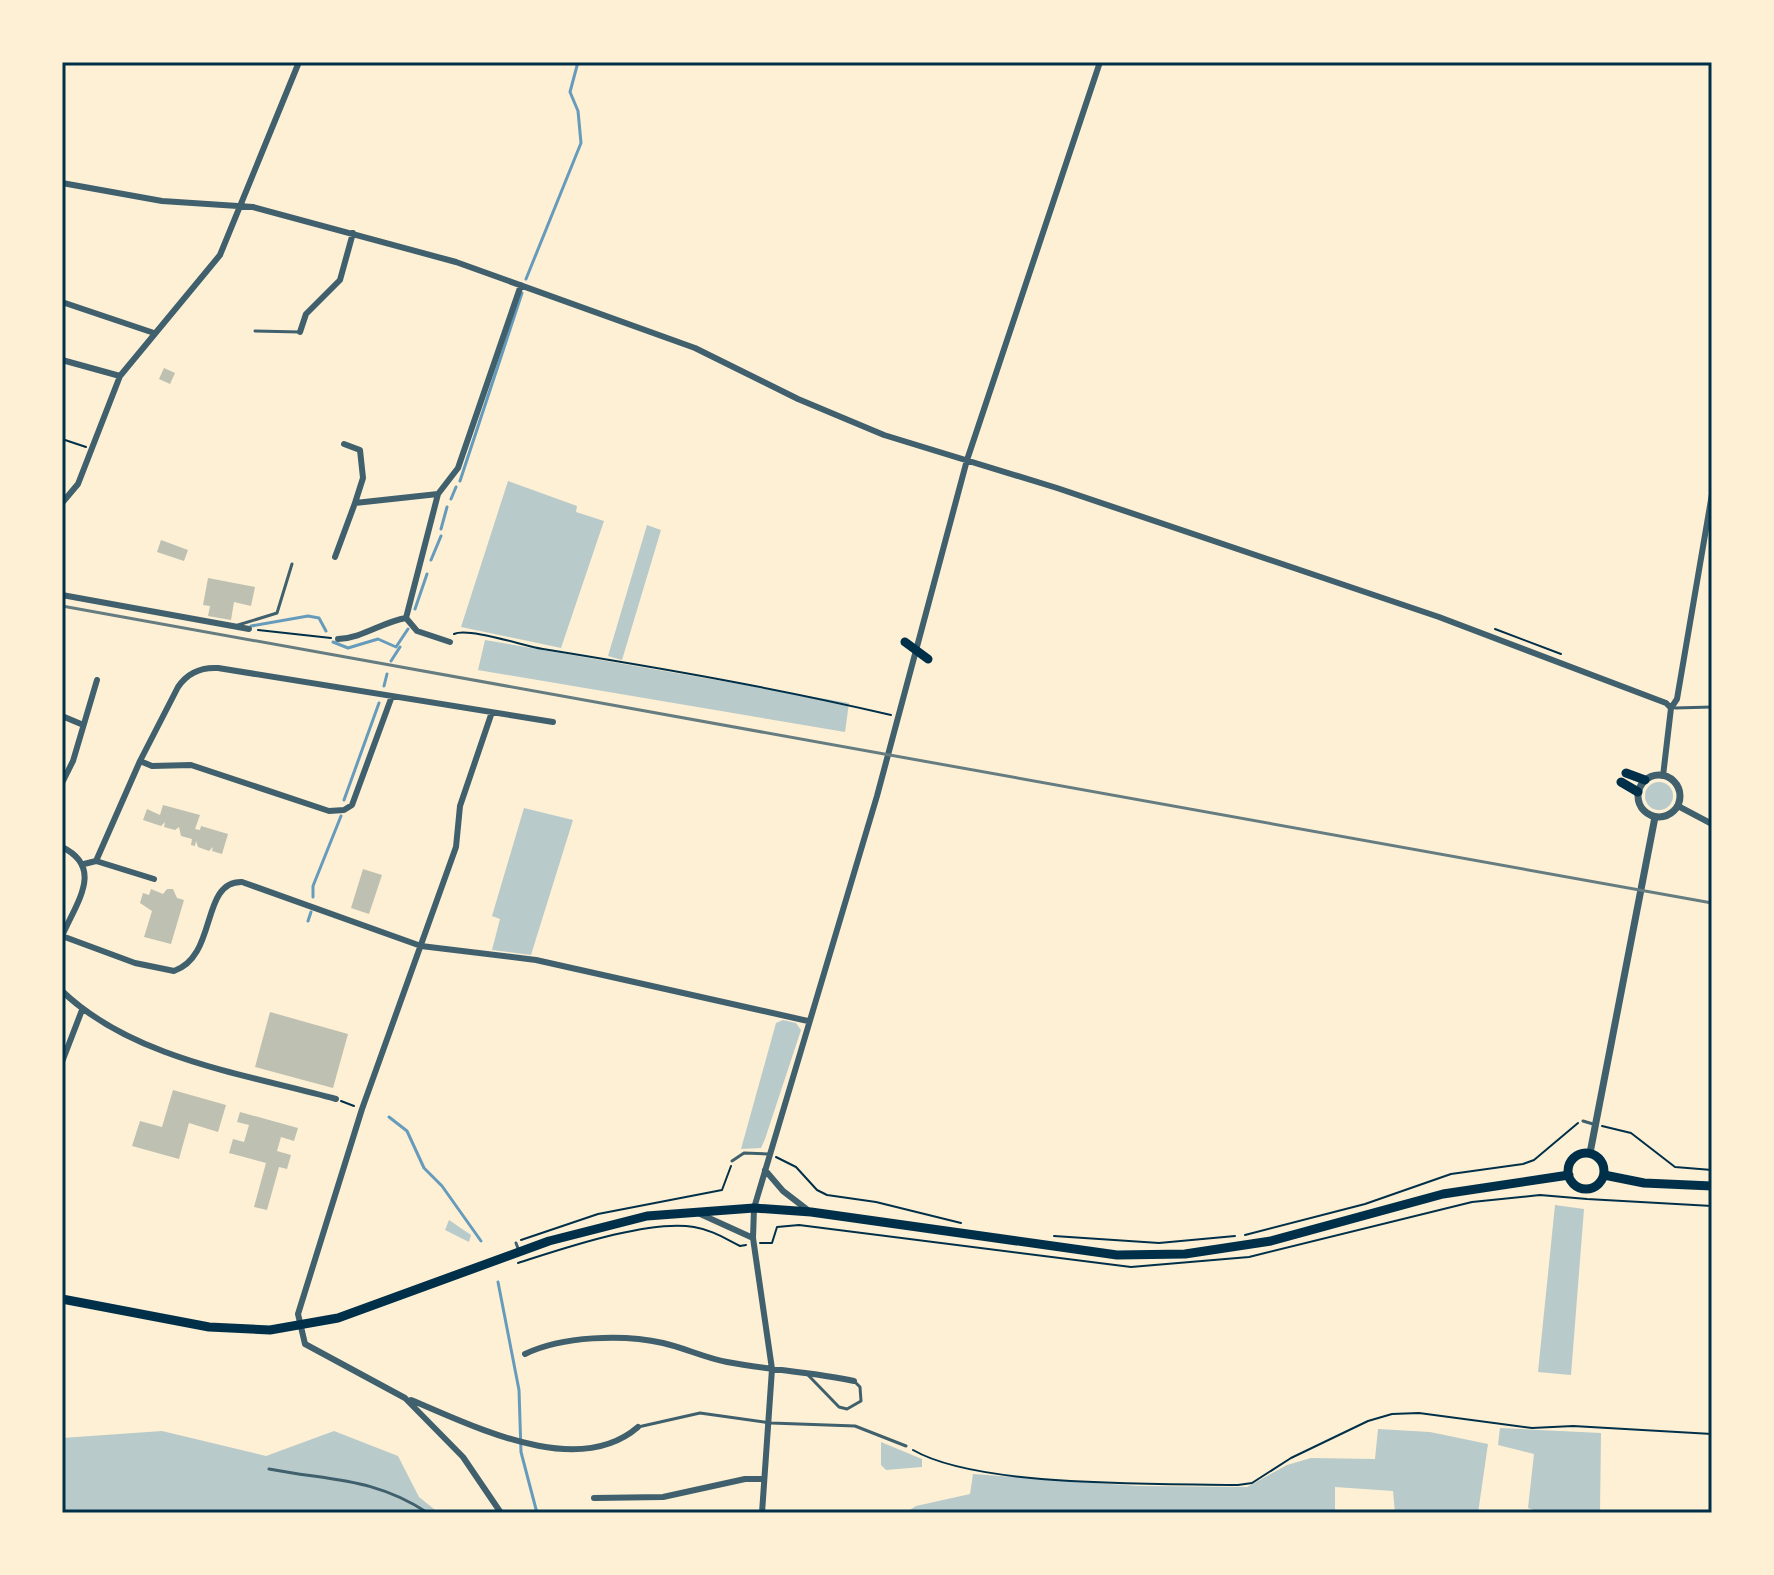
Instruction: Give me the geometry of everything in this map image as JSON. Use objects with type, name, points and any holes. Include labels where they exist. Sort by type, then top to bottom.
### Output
[{"type":"main road","points":[[905,642],[928,659]]},
{"type":"main road","points":[[1638,792],[1623,777],[1645,780]]},
{"type":"main road","points":[[1590,1153],[1603,1164],[1604,1175],[1599,1184],[1584,1189],[1574,1184],[1569,1175],[1573,1158],[1590,1153]]},
{"type":"main road","points":[[62,1299],[209,1327],[270,1330],[338,1318],[518,1247],[647,1216],[754,1208],[811,1212],[1117,1255],[1174,1255],[1271,1241],[1443,1194],[1569,1175]]},
{"type":"main road","points":[[1604,1175],[1644,1183],[1712,1186]]},
{"type":"street","points":[[62,503],[78,484],[120,376],[220,255],[299,62]]},
{"type":"street","points":[[762,1513],[771,1423],[772,1369],[753,1238],[754,1208],[898,717],[967,460],[1100,62]]},
{"type":"street","points":[[62,183],[162,201],[253,207],[353,233],[521,285],[695,348],[845,421],[1439,617],[1666,703],[1671,708]]},
{"type":"street","points":[[300,332],[306,314],[340,280],[353,233]]},
{"type":"street","points":[[406,618],[438,494],[458,468],[521,285]]},
{"type":"street","points":[[62,302],[154,333]]},
{"type":"street","points":[[62,360],[120,376]]},
{"type":"street","points":[[335,557],[363,478],[360,450],[344,444]]},
{"type":"street","points":[[355,503],[438,494]]},
{"type":"street","points":[[1663,776],[1671,708],[1677,699],[1712,494]]},
{"type":"street","points":[[62,595],[249,629]]},
{"type":"street","points":[[338,639],[357,637],[394,620],[406,618]]},
{"type":"street","points":[[406,618],[417,631],[450,642]]},
{"type":"street","points":[[96,861],[140,761],[178,687],[185,678],[202,669],[553,722]]},
{"type":"street","points":[[63,781],[73,761],[81,724],[97,680]]},
{"type":"street","points":[[140,761],[152,766],[191,765],[329,811],[344,810],[352,805],[392,696]]},
{"type":"street","points":[[492,712],[460,806],[456,847],[362,1109],[298,1309],[300,1327],[305,1344],[311,1349],[405,1398],[517,1442],[565,1448],[613,1442],[638,1427]]},
{"type":"street","points":[[62,716],[81,724]]},
{"type":"street","points":[[1663,776],[1677,785],[1678,806],[1668,815],[1655,817],[1643,810],[1638,792],[1645,780],[1663,776]]},
{"type":"street","points":[[1678,806],[1712,824]]},
{"type":"street","points":[[1590,1153],[1655,817]]},
{"type":"street","points":[[62,847],[75,854],[84,864],[86,879],[62,936],[135,963],[174,971],[190,965],[209,927],[217,897],[228,883],[242,882],[421,946],[536,960],[808,1021]]},
{"type":"street","points":[[84,864],[96,861],[154,879]]},
{"type":"street","points":[[62,991],[82,1010],[153,1048],[336,1099]]},
{"type":"street","points":[[62,1062],[82,1010]]},
{"type":"street","points":[[765,1170],[783,1191],[811,1212]]},
{"type":"street","points":[[693,1211],[753,1238]]},
{"type":"street","points":[[525,1354],[538,1348],[579,1342],[635,1339],[772,1369],[854,1381]]},
{"type":"street","points":[[405,1398],[463,1457],[501,1513]]},
{"type":"street","points":[[431,1424],[430,1416],[437,1410]]},
{"type":"street","points":[[594,1498],[663,1497],[745,1479],[763,1479]]},
{"type":"lane","points":[[255,331],[300,332]]},
{"type":"lane","points":[[231,627],[277,613],[292,564]]},
{"type":"lane","points":[[1671,708],[1712,707]]},
{"type":"lane","points":[[1583,1121],[1597,1124]]},
{"type":"lane","points":[[732,1161],[744,1153],[768,1154]]},
{"type":"lane","points":[[806,1373],[839,1407],[847,1409],[861,1401],[860,1387],[854,1381]]},
{"type":"lane","points":[[638,1427],[700,1413],[771,1423],[855,1426],[906,1446]]},
{"type":"lane","points":[[269,1469],[340,1477],[400,1494],[428,1513]]},
{"type":"path","points":[[62,439],[91,448]]},
{"type":"path","points":[[249,629],[338,639]]},
{"type":"path","points":[[1495,629],[1565,656]]},
{"type":"path","points":[[450,642],[460,632],[475,634],[527,647],[830,699],[898,717]]},
{"type":"path","points":[[336,1099],[362,1109]]},
{"type":"path","points":[[1048,1235],[1159,1243],[1240,1236],[1365,1204],[1451,1174],[1523,1164],[1534,1160],[1572,1124]]},
{"type":"path","points":[[1597,1124],[1631,1133],[1675,1167],[1712,1170]]},
{"type":"path","points":[[768,1154],[796,1167],[817,1190],[827,1195],[890,1205],[965,1224]]},
{"type":"path","points":[[518,1247],[598,1214],[722,1190],[732,1161]]},
{"type":"path","points":[[906,1446],[935,1463],[994,1473],[1238,1485],[1252,1483],[1291,1458],[1368,1421],[1392,1414],[1419,1413],[1532,1428],[1573,1426],[1712,1434]]},
{"type":"shaded area","points":[[508,481],[577,506],[576,512],[604,521],[561,648],[461,627]]},
{"type":"shaded area","points":[[647,525],[661,530],[622,660],[608,656]]},
{"type":"shaded area","points":[[485,640],[849,703],[845,732],[478,670]]},
{"type":"shaded area","points":[[1659,782],[1669,786],[1673,796],[1669,806],[1659,810],[1649,806],[1645,796],[1649,786]]},
{"type":"shaded area","points":[[524,808],[573,820],[531,955],[492,950],[500,919],[492,916]]},
{"type":"shaded area","points":[[783,1020],[796,1023],[801,1030],[761,1148],[741,1149],[776,1023]]},
{"type":"shaded area","points":[[1555,1205],[1584,1209],[1571,1375],[1538,1372]]},
{"type":"shaded area","points":[[449,1220],[471,1235],[469,1242],[445,1230]]},
{"type":"shaded area","points":[[1500,1428],[1601,1433],[1600,1513],[1544,1513],[1528,1508],[1534,1454],[1498,1445]]},
{"type":"shaded area","points":[[1378,1429],[1430,1432],[1488,1444],[1478,1513],[1395,1513],[1393,1491],[1335,1487],[1335,1513],[905,1513],[916,1506],[970,1494],[973,1474],[1138,1486],[1247,1487],[1287,1465],[1311,1458],[1375,1459]]},
{"type":"shaded area","points":[[162,1431],[266,1456],[334,1431],[398,1456],[419,1497],[439,1513],[62,1513],[62,1438]]},
{"type":"shaded area","points":[[881,1442],[922,1459],[922,1467],[886,1470],[881,1465]]},
{"type":"building","points":[[164,368],[175,373],[170,384],[159,379]]},
{"type":"building","points":[[161,540],[188,550],[184,561],[157,552]]},
{"type":"building","points":[[208,578],[255,587],[251,606],[234,602],[231,620],[208,616],[210,606],[203,605]]},
{"type":"building","points":[[163,805],[200,815],[195,829],[200,830],[201,826],[228,834],[222,854],[212,851],[213,847],[209,851],[198,847],[196,841],[195,846],[191,845],[192,839],[181,836],[179,827],[175,830],[164,827],[165,822],[161,826],[143,820],[147,809],[160,815]]},
{"type":"building","points":[[363,869],[382,875],[369,914],[351,908]]},
{"type":"building","points":[[151,889],[163,894],[167,889],[173,889],[177,898],[184,900],[171,944],[144,937],[152,911],[140,903],[143,893],[149,895]]},
{"type":"building","points":[[270,1012],[348,1034],[333,1088],[255,1067]]},
{"type":"building","points":[[173,1090],[226,1105],[218,1132],[189,1123],[179,1159],[132,1146],[140,1121],[162,1127]]},
{"type":"building","points":[[240,1112],[298,1128],[294,1141],[281,1137],[277,1151],[291,1155],[287,1169],[279,1167],[267,1210],[254,1207],[266,1163],[229,1153],[233,1139],[244,1142],[249,1125],[237,1122]]},
{"type":"waterway","points":[[526,279],[581,143],[578,111],[570,92],[578,62]]},
{"type":"waterway","points":[[460,481],[522,293]]},
{"type":"waterway","points":[[451,499],[456,487]]},
{"type":"waterway","points":[[441,529],[447,507]]},
{"type":"waterway","points":[[431,560],[441,536]]},
{"type":"waterway","points":[[415,609],[427,574]]},
{"type":"waterway","points":[[251,626],[308,616],[319,618],[326,631]]},
{"type":"waterway","points":[[333,642],[348,648],[378,639],[396,647],[408,629]]},
{"type":"waterway","points":[[391,661],[400,647]]},
{"type":"waterway","points":[[384,686],[387,674]]},
{"type":"waterway","points":[[344,800],[379,703]]},
{"type":"waterway","points":[[313,897],[313,886],[341,816]]},
{"type":"waterway","points":[[308,921],[311,912]]},
{"type":"waterway","points":[[389,1117],[407,1131],[424,1168],[442,1186],[481,1241]]},
{"type":"waterway","points":[[498,1282],[519,1390],[521,1452],[537,1513]]},
{"type":"railway","points":[[62,606],[1712,903]]}]
